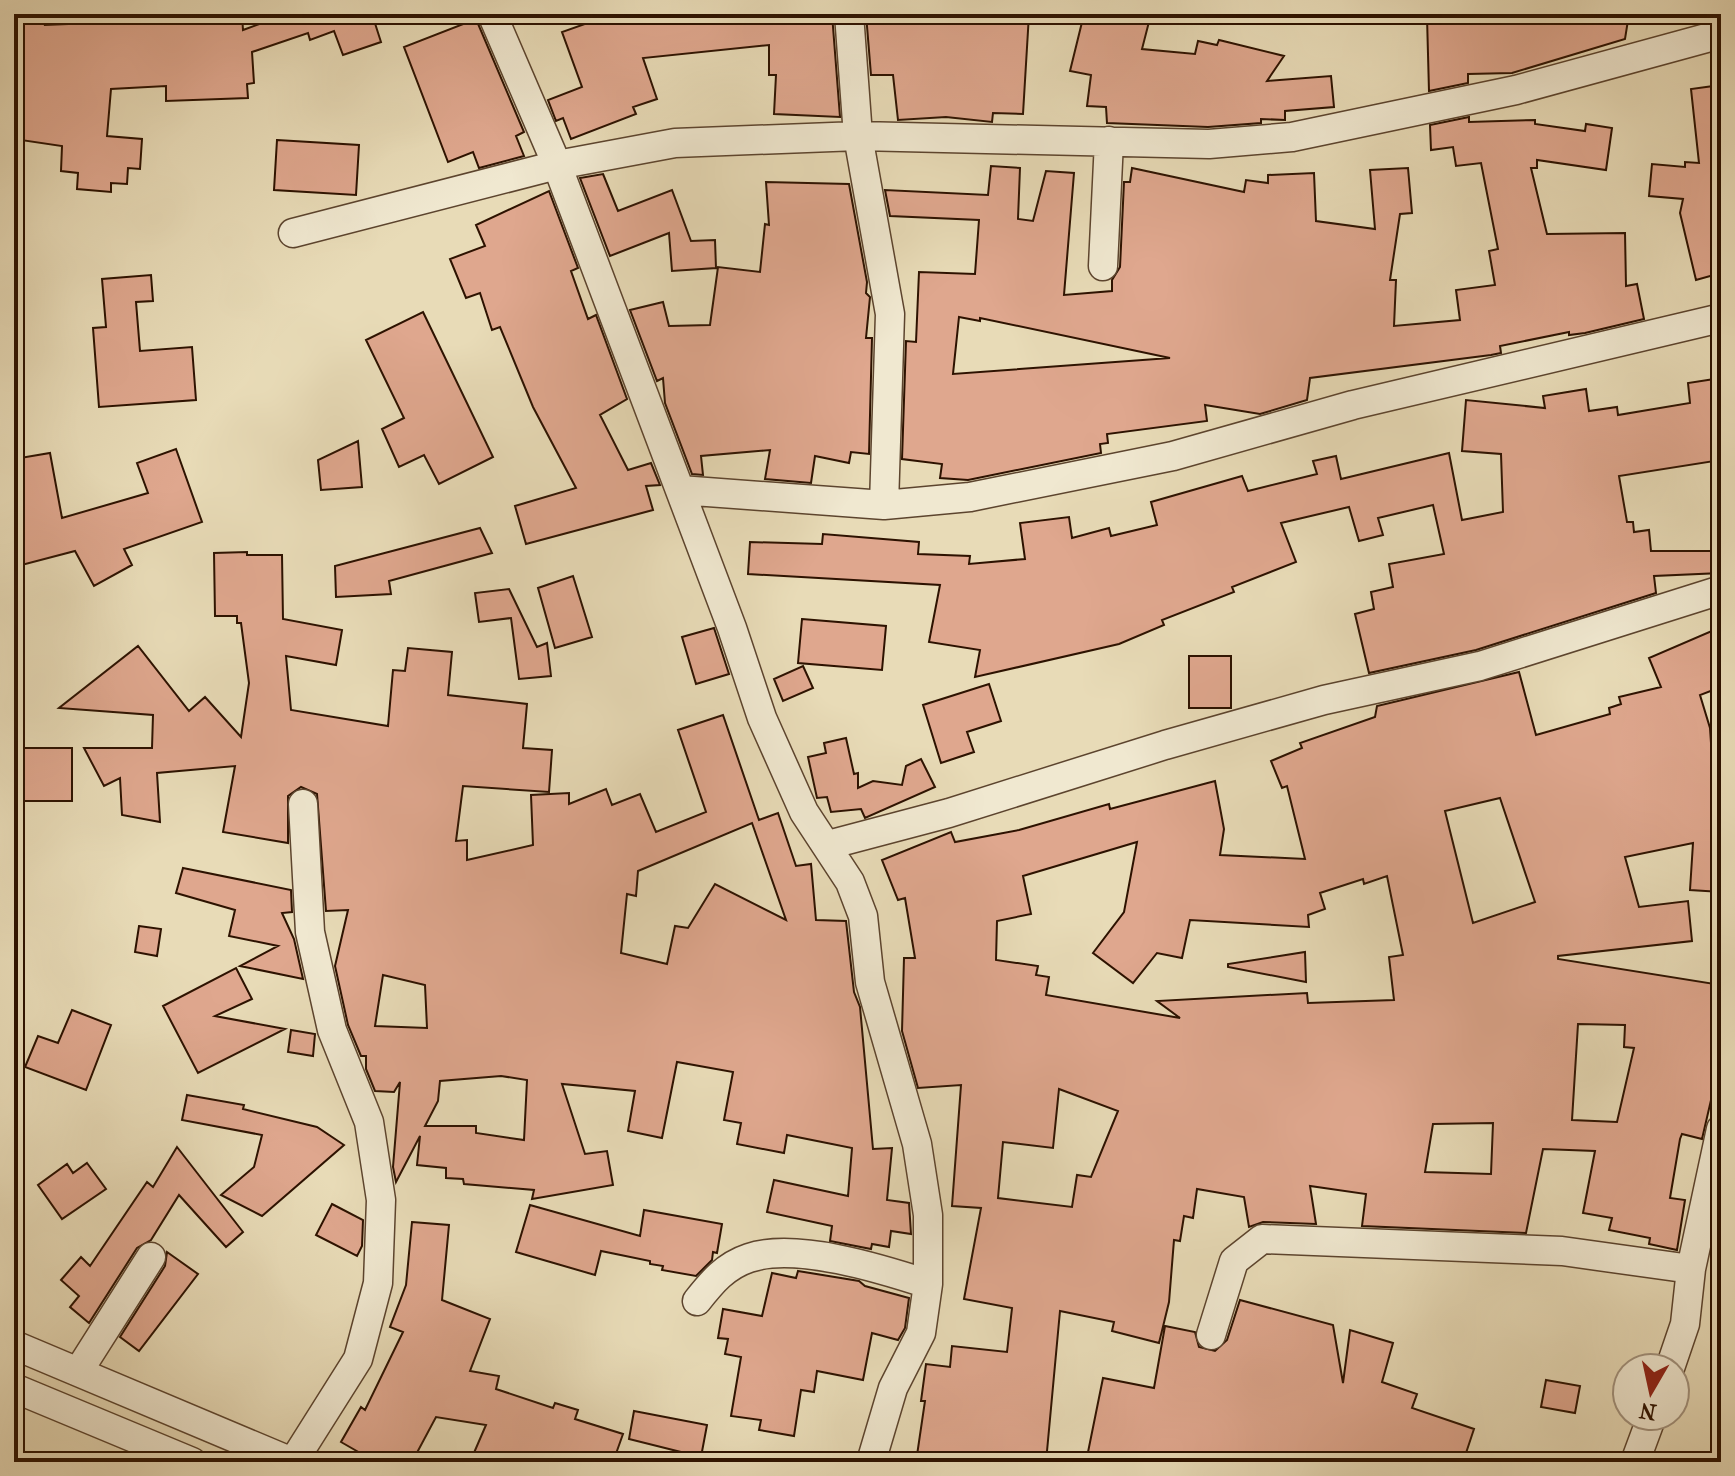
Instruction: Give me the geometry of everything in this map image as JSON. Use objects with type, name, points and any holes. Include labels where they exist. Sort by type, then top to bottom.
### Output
[{"type":"street","points":[[492,14],[557,165],[762,718],[804,812],[850,882],[863,916],[870,982],[917,1144],[928,1215],[928,1284],[921,1333],[893,1388],[871,1462]]},
{"type":"street","points":[[849,14],[858,136],[890,314],[884,505]]},
{"type":"street","points":[[293,233],[557,165],[675,143],[858,136],[1209,144],[1292,137],[1516,90],[1721,34]]},
{"type":"street","points":[[1103,266],[1109,141]]},
{"type":"street","points":[[680,490],[884,505],[970,497],[1173,456],[1353,405],[1721,318]]},
{"type":"street","points":[[828,845],[949,813],[1165,745],[1324,700],[1480,666],[1721,590]]},
{"type":"street","points":[[14,1345],[293,1462],[358,1359],[378,1283],[381,1200],[369,1122],[332,1030],[310,932],[303,804]]},
{"type":"street","points":[[1675,1352],[1685,1324],[1691,1269],[1721,1129]]},
{"type":"street","points":[[1211,1335],[1234,1261],[1262,1239],[1562,1251],[1691,1269]]},
{"type":"street","points":[[697,1301],[718,1274],[734,1265],[751,1257],[791,1254],[877,1268],[928,1284]]},
{"type":"street","points":[[78,1372],[151,1257]]},
{"type":"street","points":[[14,1388],[192,1462]]},
{"type":"street","points":[[1635,1462],[1646,1432]]},
{"type":"building","points":[[14,14],[47,14],[45,25],[167,20],[167,14],[242,14],[243,30],[287,14],[372,14],[381,42],[343,55],[334,31],[310,40],[308,33],[252,52],[254,83],[247,84],[248,98],[166,101],[166,86],[111,89],[107,136],[142,139],[140,169],[128,168],[127,184],[111,183],[111,192],[77,189],[78,173],[61,171],[62,146],[14,139]]},
{"type":"building","points":[[613,14],[832,14],[840,117],[774,114],[776,75],[769,75],[769,45],[643,58],[657,99],[633,107],[636,114],[571,139],[563,118],[556,121],[548,100],[582,87],[562,32]]},
{"type":"building","points":[[866,14],[1029,14],[1023,114],[993,113],[992,122],[946,117],[898,120],[893,75],[871,75]]},
{"type":"building","points":[[1084,14],[1151,14],[1142,49],[1195,54],[1198,41],[1217,45],[1219,40],[1284,56],[1267,81],[1331,76],[1334,107],[1285,111],[1285,120],[1261,119],[1261,123],[1208,127],[1107,123],[1106,107],[1087,106],[1091,75],[1070,71]]},
{"type":"building","points":[[1629,14],[1625,39],[1512,73],[1468,74],[1468,83],[1429,91],[1427,17]]},
{"type":"building","points":[[476,19],[524,132],[516,136],[524,156],[479,168],[473,152],[448,162],[404,47]]},
{"type":"building","points":[[1721,85],[1721,220],[1718,220],[1717,228],[1721,227],[1721,273],[1696,280],[1680,213],[1683,199],[1649,196],[1652,164],[1685,167],[1685,162],[1699,163],[1691,89]]},
{"type":"building","points":[[1469,117],[1469,122],[1535,120],[1535,124],[1585,131],[1586,124],[1612,128],[1606,170],[1537,160],[1537,168],[1531,168],[1547,234],[1625,233],[1626,286],[1637,284],[1644,319],[1585,333],[1569,335],[1569,332],[1500,346],[1501,353],[1491,355],[1310,378],[1307,400],[1260,414],[1205,405],[1207,421],[1107,434],[1108,443],[1100,444],[1101,453],[968,480],[940,478],[942,464],[902,459],[906,341],[916,342],[919,272],[975,274],[979,220],[890,216],[885,190],[988,195],[991,166],[1020,168],[1018,219],[1033,221],[1046,171],[1074,173],[1064,295],[1112,291],[1112,280],[1120,267],[1124,182],[1130,182],[1132,168],[1244,192],[1246,180],[1268,183],[1268,175],[1314,173],[1316,221],[1375,229],[1370,170],[1408,168],[1412,213],[1400,214],[1390,280],[1396,280],[1394,326],[1460,320],[1456,290],[1495,285],[1489,251],[1498,249],[1481,163],[1456,166],[1453,147],[1431,150],[1430,125]],"holes":[[[959,317],[980,321],[980,318],[1170,358],[953,374]]]},
{"type":"building","points":[[277,140],[359,145],[356,195],[274,190]]},
{"type":"building","points":[[603,174],[618,211],[672,190],[691,241],[715,240],[716,268],[672,271],[669,233],[610,256],[580,178]]},
{"type":"building","points":[[766,182],[849,184],[867,282],[866,293],[870,297],[866,338],[872,338],[869,454],[851,452],[849,463],[815,456],[811,483],[765,479],[770,450],[701,456],[703,475],[692,474],[665,403],[663,378],[657,381],[630,310],[663,302],[669,326],[710,325],[718,267],[760,272],[765,224],[769,225]]},
{"type":"building","points":[[549,191],[578,268],[571,271],[588,319],[596,315],[627,399],[600,415],[628,470],[651,463],[660,485],[646,486],[653,510],[526,544],[515,506],[576,488],[533,407],[500,327],[492,330],[480,293],[466,298],[450,259],[485,246],[476,225]]},
{"type":"building","points":[[151,275],[153,301],[136,302],[140,351],[192,347],[196,400],[99,407],[93,328],[106,327],[102,279]]},
{"type":"building","points":[[423,312],[493,457],[439,484],[424,455],[399,467],[382,429],[404,418],[366,340]]},
{"type":"building","points":[[1721,378],[1721,460],[1619,476],[1627,522],[1633,522],[1634,532],[1649,530],[1651,551],[1721,551],[1721,573],[1654,576],[1656,593],[1476,650],[1369,673],[1355,614],[1374,609],[1371,592],[1393,587],[1389,564],[1444,554],[1433,505],[1378,518],[1383,535],[1359,541],[1349,507],[1281,523],[1296,562],[1232,587],[1234,592],[1162,620],[1164,625],[1119,644],[975,677],[980,650],[929,642],[940,585],[748,574],[750,542],[822,544],[823,534],[919,542],[918,554],[970,556],[969,564],[1025,559],[1020,523],[1069,517],[1072,538],[1109,528],[1111,536],[1157,525],[1151,502],[1242,476],[1248,491],[1317,474],[1313,461],[1336,456],[1341,479],[1449,453],[1462,520],[1503,512],[1501,454],[1462,451],[1466,400],[1545,408],[1543,396],[1586,389],[1589,411],[1617,407],[1618,415],[1690,403],[1688,383]]},
{"type":"building","points":[[358,441],[362,487],[321,490],[318,460]]},
{"type":"building","points":[[176,449],[202,522],[124,549],[132,565],[94,586],[75,551],[14,567],[14,459],[50,453],[62,518],[148,493],[137,463]]},
{"type":"building","points":[[480,528],[492,553],[389,581],[391,594],[336,597],[335,566]]},
{"type":"building","points":[[214,553],[282,555],[283,619],[342,630],[336,665],[286,656],[291,710],[388,726],[393,670],[405,671],[408,648],[452,652],[448,695],[527,704],[523,748],[552,750],[549,792],[463,786],[456,841],[467,840],[467,860],[533,845],[531,795],[569,793],[569,804],[606,789],[612,805],[640,794],[656,832],[706,812],[678,730],[723,715],[759,820],[778,813],[796,866],[811,864],[816,920],[846,921],[854,992],[860,1007],[873,1149],[892,1148],[887,1200],[909,1203],[911,1234],[891,1231],[889,1247],[872,1244],[871,1249],[830,1241],[832,1226],[767,1212],[774,1180],[848,1196],[852,1148],[787,1135],[784,1153],[737,1144],[741,1123],[724,1120],[733,1072],[677,1062],[662,1138],[628,1131],[635,1091],[562,1084],[585,1154],[607,1151],[613,1185],[532,1199],[534,1190],[464,1184],[463,1179],[446,1178],[446,1168],[417,1165],[420,1136],[396,1182],[393,1167],[400,1082],[394,1092],[375,1091],[366,1069],[366,1056],[361,1056],[348,1025],[335,966],[348,910],[326,911],[317,794],[301,787],[288,796],[288,843],[223,832],[235,766],[157,773],[160,822],[122,815],[120,778],[104,786],[84,748],[152,748],[153,715],[59,708],[138,646],[189,711],[205,697],[241,737],[249,683],[241,623],[237,623],[237,616],[215,616]],"holes":[[[752,823],[786,920],[715,884],[688,928],[675,926],[667,964],[621,953],[627,894],[636,896],[638,871]],[[383,975],[425,985],[427,1028],[375,1026]],[[501,1076],[527,1080],[524,1140],[476,1133],[476,1126],[425,1126],[438,1101],[440,1081]]]},
{"type":"building","points":[[573,576],[592,637],[555,648],[538,588]]},
{"type":"building","points":[[509,589],[537,647],[547,643],[551,676],[519,679],[511,618],[479,622],[475,593]]},
{"type":"building","points":[[802,619],[886,626],[882,670],[798,663]]},
{"type":"building","points":[[1721,627],[1721,687],[1700,695],[1710,728],[1721,892],[1690,890],[1693,843],[1625,857],[1639,907],[1688,901],[1692,941],[1558,956],[1558,959],[1721,985],[1721,1057],[1702,1139],[1682,1134],[1670,1198],[1685,1200],[1677,1250],[1649,1244],[1650,1238],[1609,1230],[1612,1218],[1583,1213],[1595,1151],[1543,1149],[1526,1233],[1362,1226],[1366,1194],[1310,1186],[1316,1224],[1263,1222],[1249,1227],[1244,1197],[1197,1189],[1193,1218],[1184,1216],[1180,1241],[1174,1240],[1169,1302],[1159,1343],[1112,1331],[1114,1322],[1060,1311],[1046,1462],[916,1462],[925,1401],[921,1401],[926,1364],[950,1367],[952,1346],[1007,1352],[1012,1308],[964,1299],[981,1208],[952,1206],[961,1085],[918,1088],[902,1031],[904,958],[915,958],[905,898],[898,900],[882,860],[951,832],[955,842],[1019,830],[1109,804],[1110,809],[1215,781],[1224,829],[1220,855],[1305,859],[1287,786],[1282,788],[1271,761],[1302,748],[1300,743],[1375,717],[1377,706],[1519,672],[1536,735],[1610,714],[1609,708],[1621,704],[1619,697],[1661,687],[1649,658]],"holes":[[[1500,798],[1535,902],[1473,923],[1445,811]],[[1137,842],[1124,912],[1093,953],[1133,983],[1157,953],[1182,958],[1190,920],[1309,927],[1308,915],[1325,909],[1320,893],[1363,879],[1364,884],[1387,876],[1403,955],[1389,957],[1394,1000],[1308,1003],[1307,993],[1157,1001],[1180,1018],[1046,995],[1049,977],[1036,975],[1038,966],[996,960],[997,921],[1031,914],[1023,876]],[[1578,1024],[1625,1025],[1624,1047],[1634,1048],[1617,1122],[1572,1120]],[[1059,1089],[1118,1111],[1091,1177],[1077,1175],[1072,1207],[998,1198],[1003,1142],[1053,1148]],[[1493,1123],[1491,1174],[1425,1172],[1433,1124]]]},
{"type":"building","points":[[714,628],[729,674],[696,684],[682,637]]},
{"type":"building","points":[[1189,656],[1231,656],[1231,708],[1189,708]]},
{"type":"building","points":[[803,666],[813,688],[783,701],[774,679]]},
{"type":"building","points":[[989,684],[1001,721],[967,732],[974,752],[941,763],[923,705]]},
{"type":"building","points":[[846,738],[854,774],[858,773],[858,788],[873,781],[902,785],[906,766],[921,759],[935,787],[865,818],[861,809],[831,812],[827,797],[817,798],[808,757],[826,753],[824,743]]},
{"type":"building","points":[[14,748],[72,748],[72,801],[14,801]]},
{"type":"building","points":[[183,868],[291,890],[292,912],[282,913],[294,939],[303,979],[240,966],[278,946],[229,936],[235,910],[176,893]]},
{"type":"building","points":[[139,926],[161,929],[157,956],[135,952]]},
{"type":"building","points":[[1305,952],[1306,982],[1228,967],[1228,964]]},
{"type":"building","points":[[236,968],[252,999],[215,1016],[285,1029],[198,1073],[163,1006]]},
{"type":"building","points":[[72,1010],[111,1025],[86,1090],[25,1067],[38,1036],[58,1043]]},
{"type":"building","points":[[291,1030],[315,1034],[313,1056],[288,1052]]},
{"type":"building","points":[[187,1095],[244,1105],[243,1109],[317,1127],[344,1145],[262,1216],[221,1195],[254,1167],[262,1135],[182,1120]]},
{"type":"building","points":[[177,1147],[243,1232],[226,1247],[179,1195],[151,1240],[137,1248],[89,1323],[70,1307],[79,1296],[61,1280],[81,1257],[90,1266],[147,1182],[153,1187]]},
{"type":"building","points":[[87,1163],[106,1189],[62,1219],[38,1185],[67,1164],[73,1173]]},
{"type":"building","points":[[332,1204],[363,1220],[362,1246],[357,1256],[316,1235]]},
{"type":"building","points":[[530,1205],[640,1236],[644,1210],[722,1224],[717,1253],[713,1252],[712,1260],[696,1276],[662,1270],[663,1266],[650,1264],[650,1261],[601,1251],[595,1275],[516,1252]]},
{"type":"building","points":[[412,1222],[449,1225],[442,1300],[490,1319],[470,1371],[499,1376],[496,1389],[553,1408],[555,1403],[578,1410],[575,1419],[623,1434],[613,1462],[470,1462],[486,1425],[436,1417],[412,1462],[376,1462],[341,1442],[361,1407],[365,1410],[403,1332],[390,1327],[406,1285]]},
{"type":"building","points":[[167,1252],[198,1274],[139,1351],[120,1337],[165,1266]]},
{"type":"building","points":[[798,1271],[859,1281],[865,1286],[909,1298],[905,1328],[898,1340],[872,1333],[863,1380],[817,1371],[814,1392],[801,1390],[794,1436],[759,1430],[761,1420],[731,1416],[741,1357],[725,1354],[728,1339],[718,1338],[723,1309],[762,1316],[772,1273],[796,1278]]},
{"type":"building","points":[[1240,1300],[1333,1325],[1343,1383],[1350,1330],[1393,1343],[1382,1382],[1417,1394],[1412,1408],[1474,1429],[1463,1462],[1086,1462],[1103,1378],[1154,1388],[1165,1326],[1195,1332],[1199,1347],[1215,1351],[1227,1340]]},
{"type":"building","points":[[1546,1380],[1580,1386],[1575,1413],[1541,1407]]},
{"type":"building","points":[[634,1411],[707,1425],[701,1457],[629,1439]]}]
